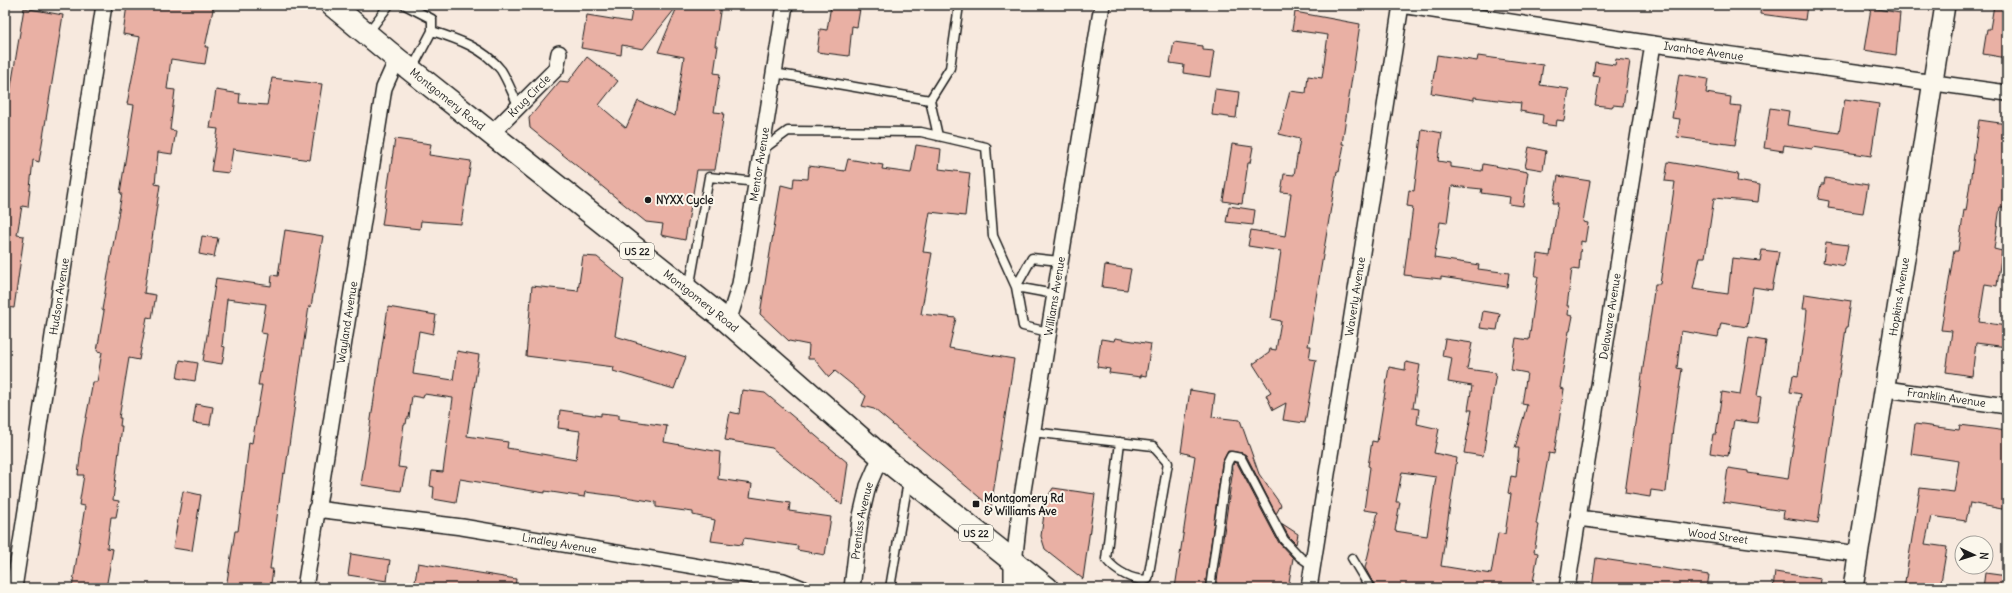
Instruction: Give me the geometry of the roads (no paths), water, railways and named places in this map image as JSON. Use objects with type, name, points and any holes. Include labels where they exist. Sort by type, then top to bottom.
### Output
[{"type":"main road","name":"Montgomery Road","points":[[332,5],[404,65],[728,322],[881,456],[1047,588]]},
{"type":"street","name":"Hudson Avenue","points":[[14,588],[104,5]]},
{"type":"street","name":"Mentor Avenue","points":[[728,322],[740,284],[785,5]]},
{"type":"street","name":"Williams Avenue","points":[[1014,588],[1014,563],[1020,509],[1059,261],[1102,5]]},
{"type":"street","name":"Ivanhoe Avenue","points":[[1401,5],[1653,44],[2007,93]]},
{"type":"street","name":"Waverly Avenue","points":[[1309,588],[1401,5]]},
{"type":"street","name":"Hopkins Avenue","points":[[1853,588],[1886,389],[1945,5]]},
{"type":"street","name":"Delaware Avenue","points":[[1567,588],[1653,44]]},
{"type":"street","name":"Krug Circle","points":[[491,134],[556,69],[559,53]]},
{"type":"street","name":"Wayland Avenue","points":[[305,588],[316,509],[384,88],[404,65]]},
{"type":"street","name":"Franklin Avenue","points":[[1886,389],[2007,406]]},
{"type":"street","name":"Prentiss Avenue","points":[[852,588],[860,520],[868,486],[881,456]]},
{"type":"street","name":"Lindley Avenue","points":[[316,509],[462,527],[783,581],[802,588]]},
{"type":"street","name":"Wood Street","points":[[1578,518],[1859,554]]},
{"type":"lane","points":[[367,34],[390,5]]},
{"type":"lane","points":[[404,65],[432,31],[432,19],[405,5]]},
{"type":"lane","points":[[938,136],[930,100],[950,68],[959,5]]},
{"type":"lane","points":[[432,31],[458,39],[483,52],[501,70],[519,107]]},
{"type":"lane","points":[[774,73],[930,100]]},
{"type":"lane","points":[[762,150],[788,131],[921,132],[986,147],[993,236],[1016,287],[1023,326],[1048,332]]},
{"type":"lane","points":[[689,292],[709,177],[757,182]]},
{"type":"lane","points":[[1016,287],[1032,258],[1059,261]]},
{"type":"lane","points":[[1016,287],[1054,294]]},
{"type":"lane","points":[[1032,432],[1120,442],[1153,446],[1168,463],[1148,579],[1140,581],[1112,567],[1106,559],[1120,442]]},
{"type":"lane","points":[[1210,588],[1227,464],[1231,456],[1241,458],[1284,540],[1300,557],[1313,566]]},
{"type":"lane","points":[[890,588],[909,478]]},
{"type":"lane","points":[[1352,558],[1370,588]]},
{"type":"place","name":"NYXX Cycle","points":[[648,200]]},
{"type":"place","name":"Montgomery Rd & Williams Ave","points":[[976,504]]}]
